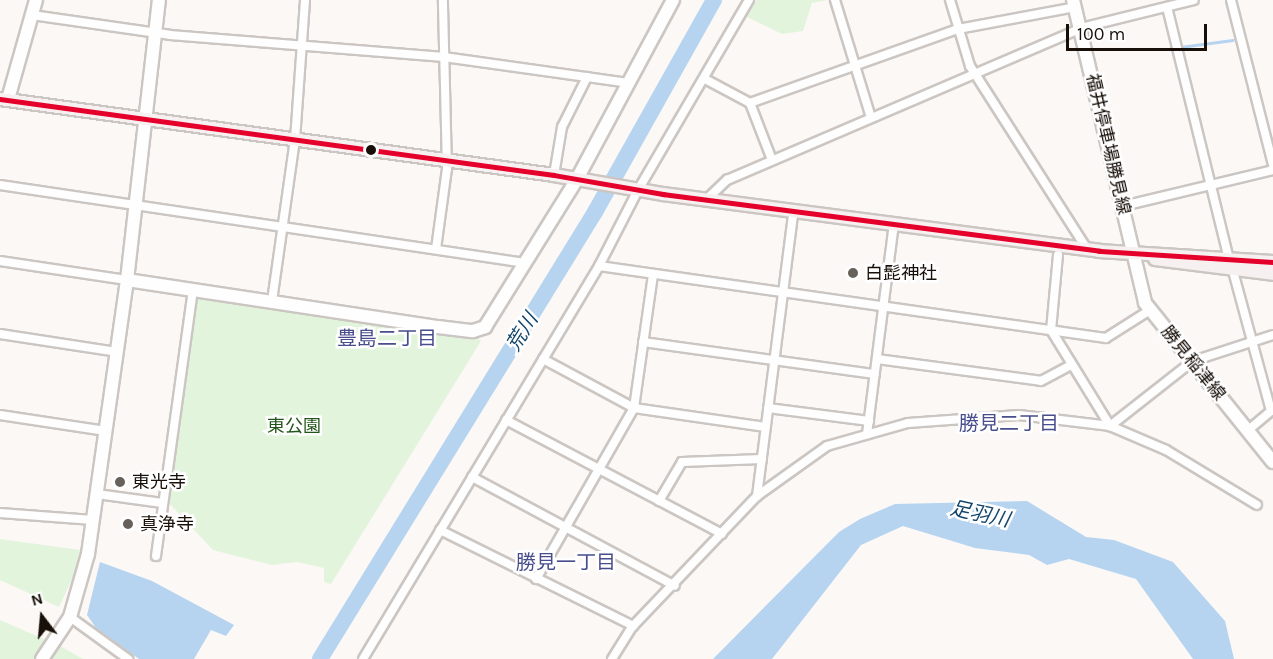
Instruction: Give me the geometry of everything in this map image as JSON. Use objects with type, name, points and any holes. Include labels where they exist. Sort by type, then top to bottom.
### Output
[{"type":"main road","points":[[4,99],[554,175],[635,190],[1087,249],[1231,265],[1273,274]]},
{"type":"main road","points":[[1231,265],[1273,262]]},
{"type":"street","points":[[4,99],[36,0]]},
{"type":"street","points":[[42,659],[70,617],[81,587],[93,520],[127,280],[143,119],[159,0]]},
{"type":"street","points":[[272,301],[295,140],[305,0]]},
{"type":"street","points":[[436,249],[447,161],[443,0]]},
{"type":"street","points":[[0,261],[473,331],[485,327],[577,179],[673,0]]},
{"type":"street","points":[[363,659],[600,266],[635,190],[705,79],[749,0]]},
{"type":"street","points":[[834,0],[871,118]]},
{"type":"street","points":[[950,0],[958,29],[977,74],[1087,249]]},
{"type":"street","points":[[707,199],[727,180],[1081,28],[1194,0]]},
{"type":"street","points":[[1231,0],[1273,165]]},
{"type":"street","points":[[750,103],[854,64],[958,29],[1074,3]]},
{"type":"street","name":"福井停車場勝見線","points":[[1074,3],[1133,254]]},
{"type":"street","points":[[1167,7],[1231,265],[1271,411],[1248,430]]},
{"type":"street","points":[[32,15],[154,33],[301,48],[444,57],[628,83]]},
{"type":"street","points":[[554,175],[562,127],[587,77]]},
{"type":"street","points":[[705,79],[750,103],[772,160]]},
{"type":"street","points":[[1123,206],[1273,170]]},
{"type":"street","points":[[0,185],[135,207],[525,263]]},
{"type":"street","points":[[757,496],[794,209]]},
{"type":"street","points":[[867,434],[894,223]]},
{"type":"street","name":"勝見稲津線","points":[[1133,254],[1150,310],[1273,462]]},
{"type":"street","points":[[1058,255],[1051,330],[1110,426]]},
{"type":"street","points":[[600,266],[1106,338],[1150,310]]},
{"type":"street","points":[[536,579],[634,408],[653,274]]},
{"type":"street","points":[[156,556],[193,289]]},
{"type":"street","points":[[0,334],[117,352]]},
{"type":"street","points":[[1110,426],[1192,360],[1273,336]]},
{"type":"street","points":[[643,342],[875,374]]},
{"type":"street","points":[[543,359],[634,408],[766,427]]},
{"type":"street","points":[[877,359],[1041,381],[1071,365]]},
{"type":"street","points":[[768,408],[869,421]]},
{"type":"street","points":[[0,415],[106,431]]},
{"type":"street","points":[[612,659],[633,626],[675,586],[757,496],[827,446],[908,423],[988,415],[1110,426],[1166,450],[1257,505]]},
{"type":"street","points":[[506,420],[722,534]]},
{"type":"street","points":[[659,501],[682,462],[762,459]]},
{"type":"street","points":[[472,477],[675,586]]},
{"type":"street","points":[[97,494],[162,503]]},
{"type":"street","points":[[0,513],[93,520]]},
{"type":"street","points":[[440,530],[633,626]]},
{"type":"street","points":[[70,617],[128,659]]},
{"type":"green space","points":[[757,0],[828,0],[812,3],[803,31],[782,34],[747,17]]},
{"type":"green space","name":"東公園","points":[[202,296],[475,335],[481,341],[331,584],[324,582],[324,568],[297,562],[272,565],[213,550],[167,501],[196,299]]},
{"type":"green space","points":[[0,539],[80,550],[73,577],[59,607],[0,580]]},
{"type":"green space","points":[[0,620],[62,647],[83,659],[0,659]]},
{"type":"water","name":"足羽川","points":[[1027,501],[1086,537],[1114,540],[1173,562],[1225,621],[1234,659],[1193,659],[1136,579],[1069,559],[1047,565],[1029,555],[975,548],[903,526],[861,545],[772,659],[713,659],[839,532],[860,519],[895,504]]},
{"type":"water","points":[[100,562],[152,581],[234,625],[226,636],[211,630],[194,659],[139,659],[96,628],[87,615]]},
{"type":"waterway","name":"荒川","points":[[320,659],[595,212],[714,0]]},
{"type":"waterway","points":[[1180,47],[1233,40]]},
{"type":"transit line","points":[[0,99],[554,175],[663,194],[1099,251],[1273,262]]},
{"type":"place","name":"白髭神社","points":[[853,273]]},
{"type":"place","name":"東光寺","points":[[120,482]]},
{"type":"place","name":"真浄寺","points":[[128,524]]},
{"type":"district","name":"豊島二丁目","points":[[387,338]]},
{"type":"district","name":"勝見二丁目","points":[[1009,423]]},
{"type":"district","name":"勝見一丁目","points":[[566,562]]}]
